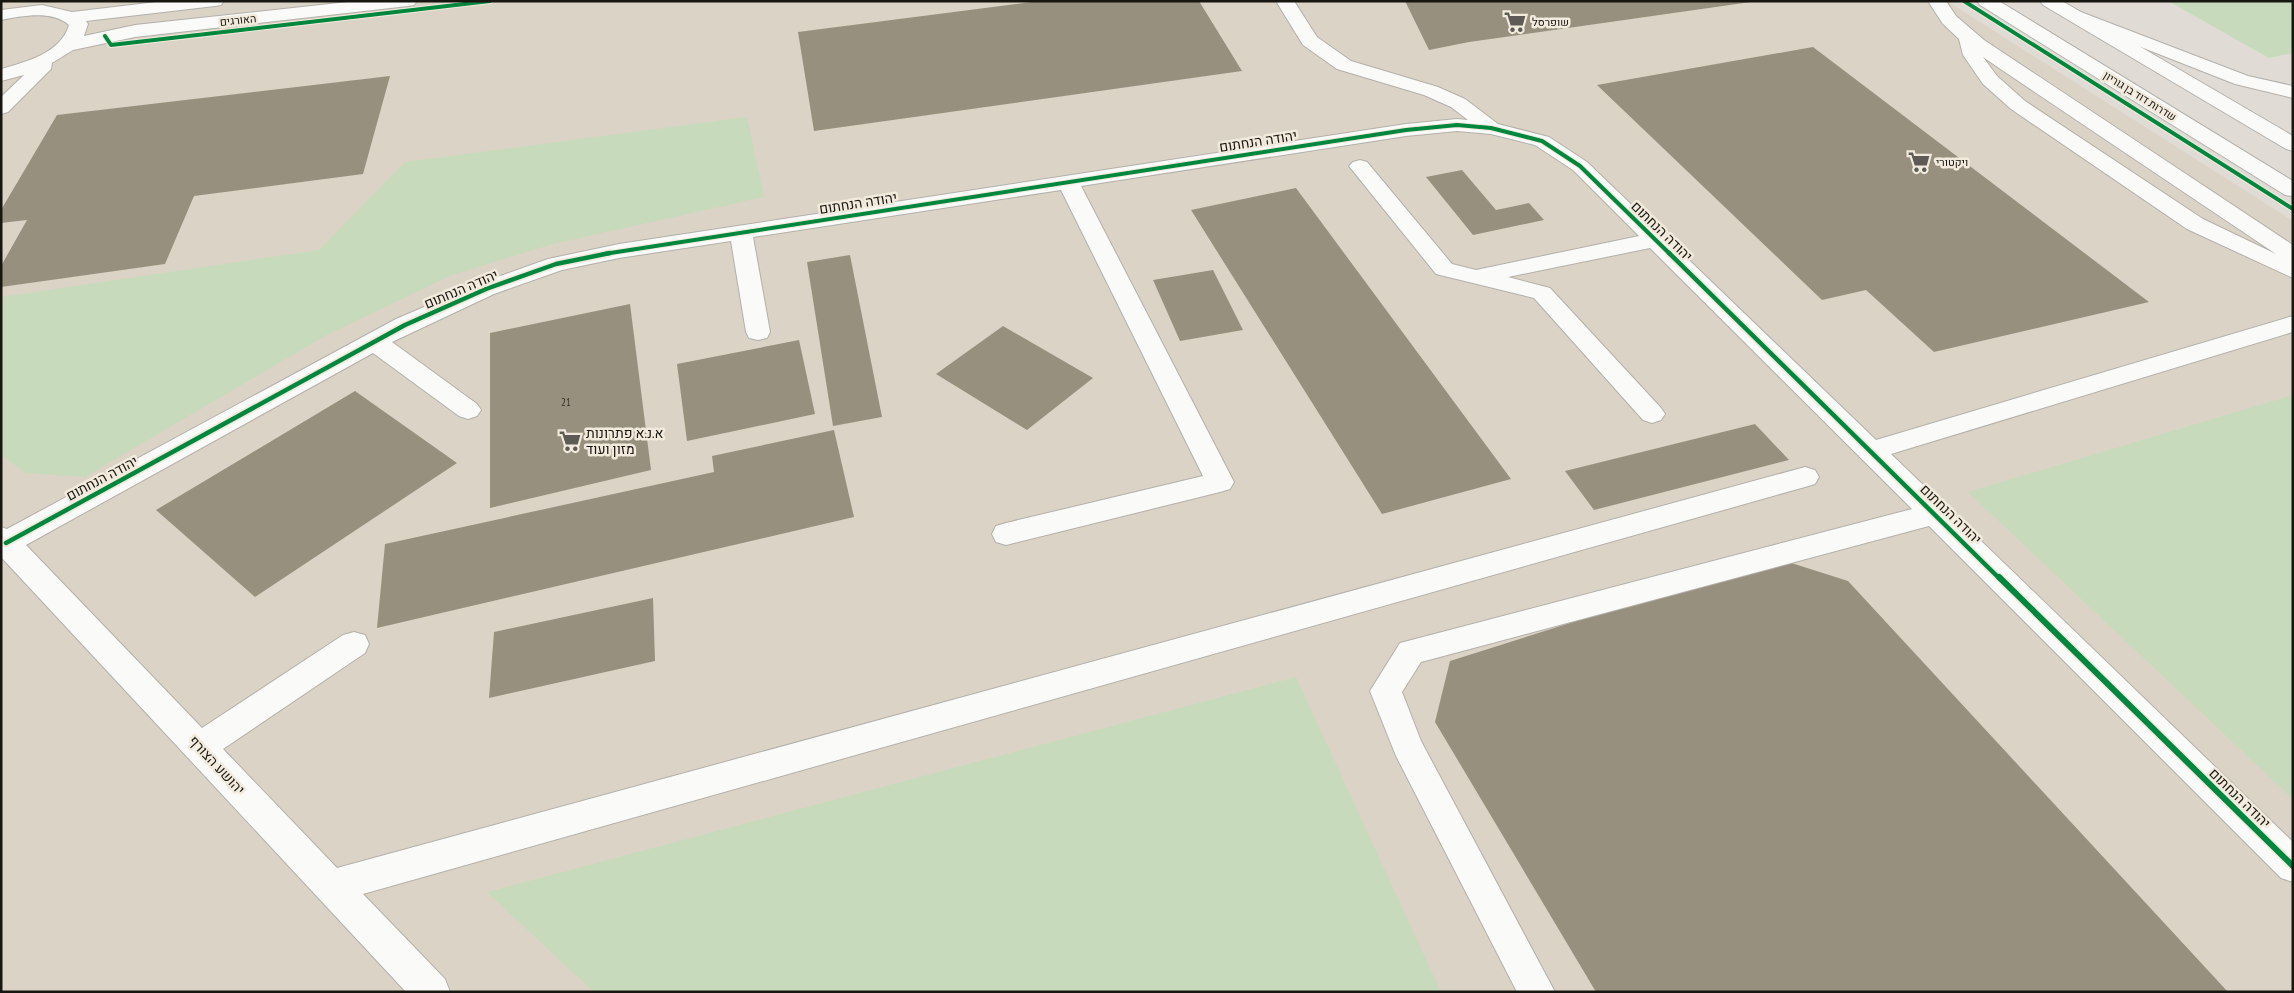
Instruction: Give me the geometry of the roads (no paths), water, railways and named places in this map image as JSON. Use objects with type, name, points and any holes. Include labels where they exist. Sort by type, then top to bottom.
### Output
[{"type":"street","name":"האורגים","points":[[1,15],[36,11],[58,12],[72,17],[215,1]]},
{"type":"street","name":"האורגים","points":[[69,45],[135,31],[408,1]]},
{"type":"street","points":[[1285,1],[1310,41],[1344,65],[1388,77],[1440,95],[1458,103],[1491,128]]},
{"type":"street","points":[[1937,1],[1964,34],[2293,255]]},
{"type":"street","name":"שדרות דוד בן גוריון","points":[[1986,1],[2293,190]]},
{"type":"street","points":[[2049,1],[2293,145]]},
{"type":"street","points":[[2067,12],[2242,80],[2293,92]]},
{"type":"street","points":[[1,75],[52,56],[69,45],[78,34],[79,24],[72,17]]},
{"type":"street","points":[[1964,34],[1972,55],[1990,80],[2018,105],[2196,224],[2293,271]]},
{"type":"street","points":[[1,108],[52,56]]},
{"type":"street","name":"יהודה הנחתום","points":[[4,540],[405,325],[486,289],[556,264],[619,251],[1406,130],[1457,124],[1491,128],[1542,142],[1580,166],[2293,866]]},
{"type":"street","points":[[1360,166],[1444,269],[1542,293],[1652,414]]},
{"type":"street","points":[[1006,534],[1220,482],[1068,182]]},
{"type":"street","points":[[741,233],[758,332]]},
{"type":"street","points":[[1476,277],[1655,240]]},
{"type":"street","points":[[1870,450],[2293,324]]},
{"type":"street","points":[[375,342],[468,410]]},
{"type":"street","points":[[331,886],[1805,477]]},
{"type":"street","points":[[1537,992],[1407,746],[1386,691],[1412,652],[1934,514]]},
{"type":"street","name":"יהושע הצורף","points":[[4,540],[432,992]]},
{"type":"street","points":[[200,747],[354,644]]},
{"type":"place","name":"שופרסל","points":[[1515,22]]},
{"type":"place","name":"ויקטורי","points":[[1919,162]]},
{"type":"place","name":"א.נ.א פתרונות מזון ועוד","points":[[570,441]]}]
